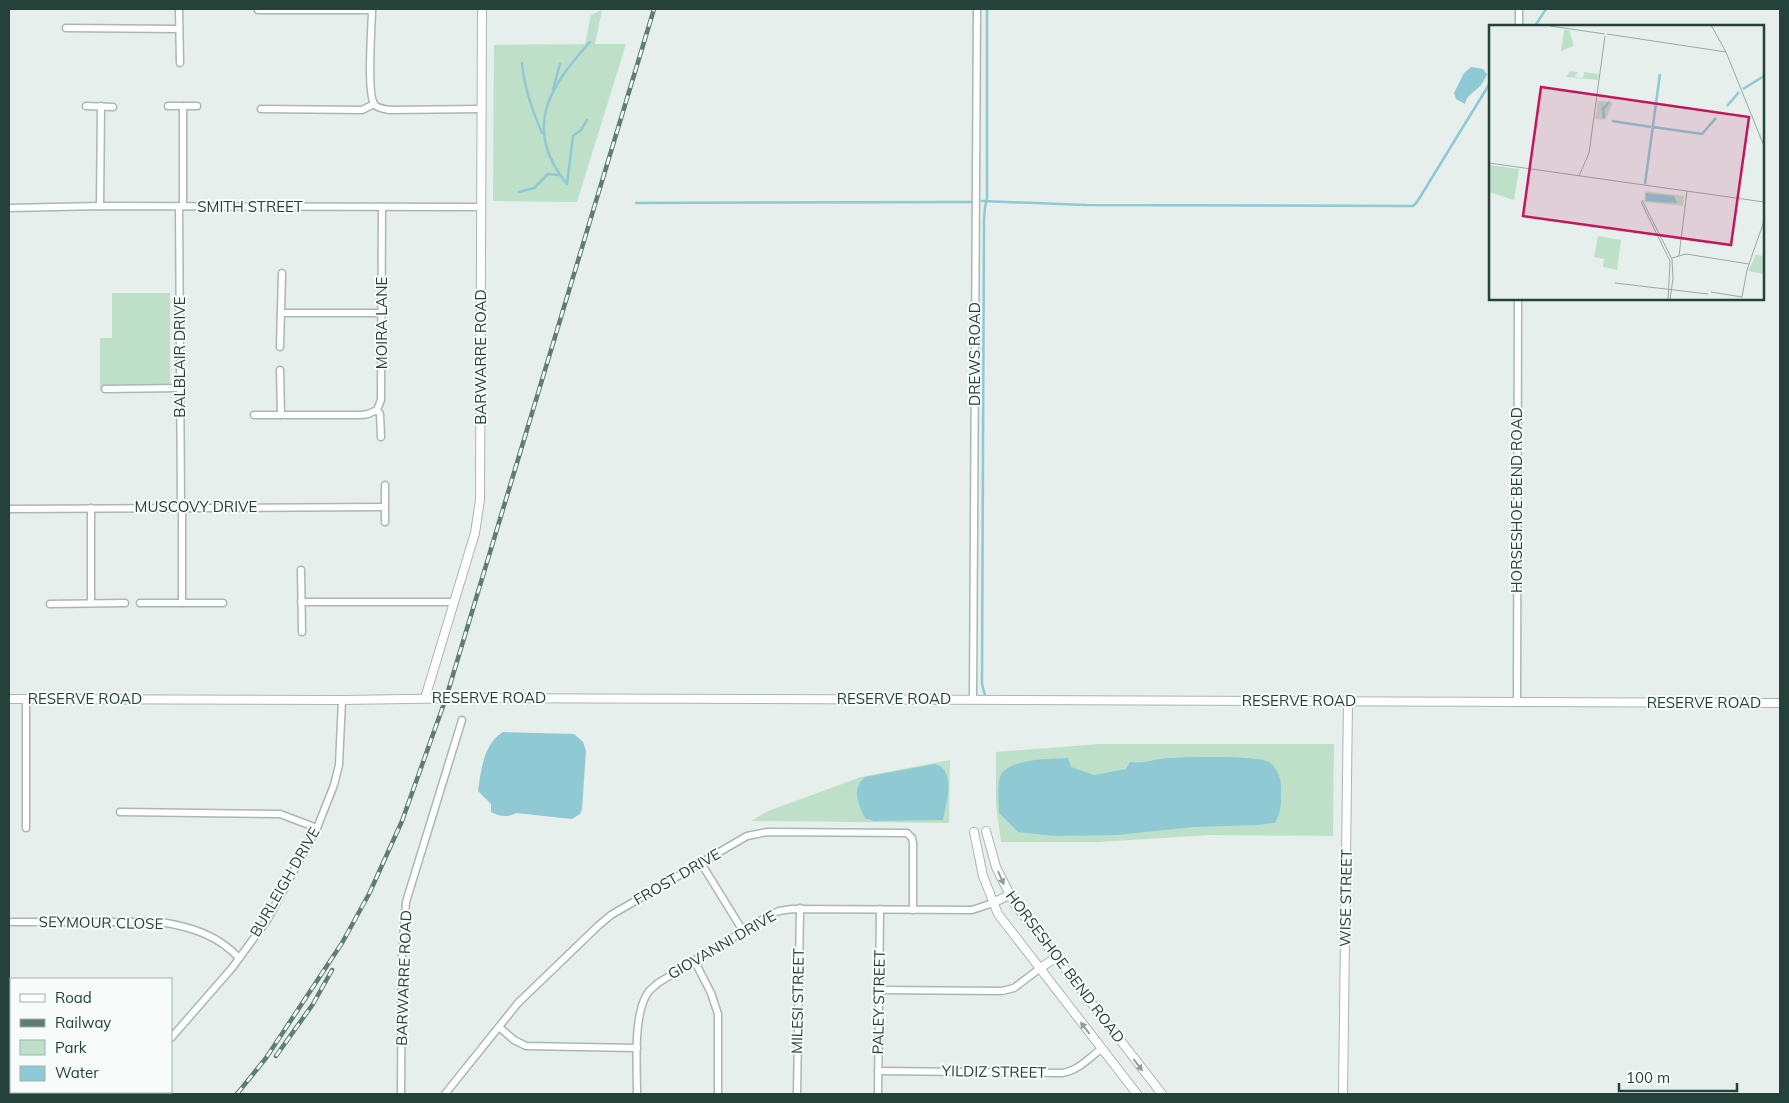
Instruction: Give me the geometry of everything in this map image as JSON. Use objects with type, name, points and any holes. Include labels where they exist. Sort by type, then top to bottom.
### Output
[{"type":"street","points":[[179,9],[180,63]]},
{"type":"street","points":[[258,10],[372,9],[370,82],[374,104],[380,108],[390,110],[481,109]]},
{"type":"street","name":"BARWARRE ROAD","points":[[425,698],[476,533],[480,500],[482,9]]},
{"type":"street","name":"DREWS ROAD","points":[[973,699],[977,9]]},
{"type":"street","points":[[1519,9],[1519,25]]},
{"type":"street","points":[[66,28],[179,29]]},
{"type":"street","points":[[261,108],[362,110],[374,104]]},
{"type":"street","points":[[86,106],[113,107]]},
{"type":"street","points":[[100,206],[101,106]]},
{"type":"street","points":[[168,106],[197,106]]},
{"type":"street","name":"BALBLAIR DRIVE","points":[[182,603],[180,388],[183,106]]},
{"type":"street","name":"SMITH STREET","points":[[9,207],[481,207]]},
{"type":"street","name":"MOIRA LANE","points":[[380,437],[380,414],[377,410],[382,400],[382,207]]},
{"type":"street","points":[[280,347],[282,273]]},
{"type":"street","name":"HORSESHOE BEND ROAD","points":[[1517,702],[1518,300]]},
{"type":"street","points":[[281,313],[382,313]]},
{"type":"street","points":[[280,370],[281,415]]},
{"type":"street","points":[[105,389],[180,388]]},
{"type":"street","points":[[254,415],[362,415],[377,410]]},
{"type":"street","points":[[385,485],[385,522]]},
{"type":"street","name":"MUSCOVY DRIVE","points":[[9,509],[384,507]]},
{"type":"street","points":[[91,508],[91,604]]},
{"type":"street","points":[[301,570],[302,632]]},
{"type":"street","points":[[301,602],[454,602]]},
{"type":"street","points":[[50,604],[125,603]]},
{"type":"street","points":[[140,603],[223,603]]},
{"type":"street","name":"RESERVE ROAD","points":[[9,699],[973,699],[1780,703]]},
{"type":"street","points":[[26,699],[26,828]]},
{"type":"street","name":"BURLEIGH DRIVE","points":[[172,1037],[192,1016],[267,920],[316,828],[334,785],[339,765],[342,700]]},
{"type":"street","name":"WISE STREET","points":[[1343,1094],[1348,701]]},
{"type":"street","name":"BARWARRE ROAD","points":[[401,1094],[402,953],[406,902],[462,720]]},
{"type":"street","points":[[120,812],[280,814],[316,828]]},
{"type":"street","name":"HORSESHOE BEND ROAD","points":[[986,831],[996,867],[1009,895],[1055,958],[1162,1094]]},
{"type":"street","name":"FROST DRIVE","points":[[445,1094],[518,1003],[605,920],[744,838],[759,832],[907,833],[912,838],[913,843],[913,910]]},
{"type":"street","name":"HORSESHOE BEND ROAD","points":[[974,832],[980,868],[993,903],[1006,925],[1137,1094]]},
{"type":"street","points":[[701,863],[743,931]]},
{"type":"street","points":[[993,903],[1009,895]]},
{"type":"street","name":"GIOVANNI DRIVE","points":[[637,1094],[637,1048],[640,1013],[647,993],[658,983],[694,960],[776,912],[800,908],[972,910],[993,903]]},
{"type":"street","name":"MILESI STREET","points":[[797,1094],[800,908]]},
{"type":"street","name":"PALEY STREET","points":[[878,1094],[880,909]]},
{"type":"street","name":"SEYMOUR CLOSE","points":[[12,922],[161,922],[180,925],[220,941],[229,947],[239,958]]},
{"type":"street","points":[[879,990],[1002,991],[1014,988],[1055,958]]},
{"type":"street","points":[[694,960],[711,992],[718,1014],[718,1094]]},
{"type":"street","points":[[499,1027],[514,1040],[526,1046],[637,1048]]},
{"type":"street","name":"YILDIZ STREET","points":[[878,1071],[1066,1072],[1078,1067],[1101,1049]]},
{"type":"green space","points":[[602,10],[595,44],[626,44],[577,202],[493,201],[494,45],[585,44],[591,15]]},
{"type":"green space","points":[[112,293],[170,293],[170,388],[100,389],[100,338],[112,338]]},
{"type":"green space","points":[[1099,744],[1334,744],[1333,836],[1211,835],[1098,842],[1001,842],[996,805],[996,752]]},
{"type":"green space","points":[[950,760],[949,823],[751,821],[768,811],[861,777]]},
{"type":"water","points":[[1471,67],[1483,69],[1487,74],[1482,84],[1468,97],[1465,104],[1456,99],[1454,93],[1464,73]]},
{"type":"water","points":[[503,732],[574,734],[583,742],[586,751],[582,809],[580,814],[572,819],[516,813],[510,816],[503,816],[491,812],[491,804],[478,791],[479,783],[484,758],[492,743]]},
{"type":"water","points":[[1220,757],[1262,760],[1272,764],[1281,782],[1280,811],[1275,823],[1258,825],[1194,827],[1117,835],[1054,836],[1018,832],[999,813],[998,790],[1000,777],[1004,771],[1020,763],[1041,759],[1068,758],[1071,767],[1094,775],[1126,769],[1130,762],[1168,758]]},
{"type":"water","points":[[935,764],[942,768],[948,780],[948,797],[943,820],[874,821],[865,818],[858,802],[857,791],[858,786],[865,777]]},
{"type":"waterway","points":[[985,695],[982,684],[987,9]]},
{"type":"waterway","points":[[1536,25],[1546,9]]},
{"type":"waterway","points":[[567,184],[553,164],[546,145],[544,127],[546,109],[563,75],[590,42]]},
{"type":"waterway","points":[[522,63],[529,99],[542,133]]},
{"type":"waterway","points":[[553,89],[560,64]]},
{"type":"waterway","points":[[982,201],[1086,205],[1413,206],[1489,85]]},
{"type":"waterway","points":[[567,184],[573,136],[581,130],[587,120]]},
{"type":"waterway","points":[[519,192],[534,188],[548,174],[559,175]]},
{"type":"waterway","points":[[636,203],[971,202]]},
{"type":"railway","points":[[237,1094],[266,1058],[342,943],[369,894],[402,821],[446,698],[654,9]]},
{"type":"railway","points":[[276,1056],[313,1004],[332,970]]}]
